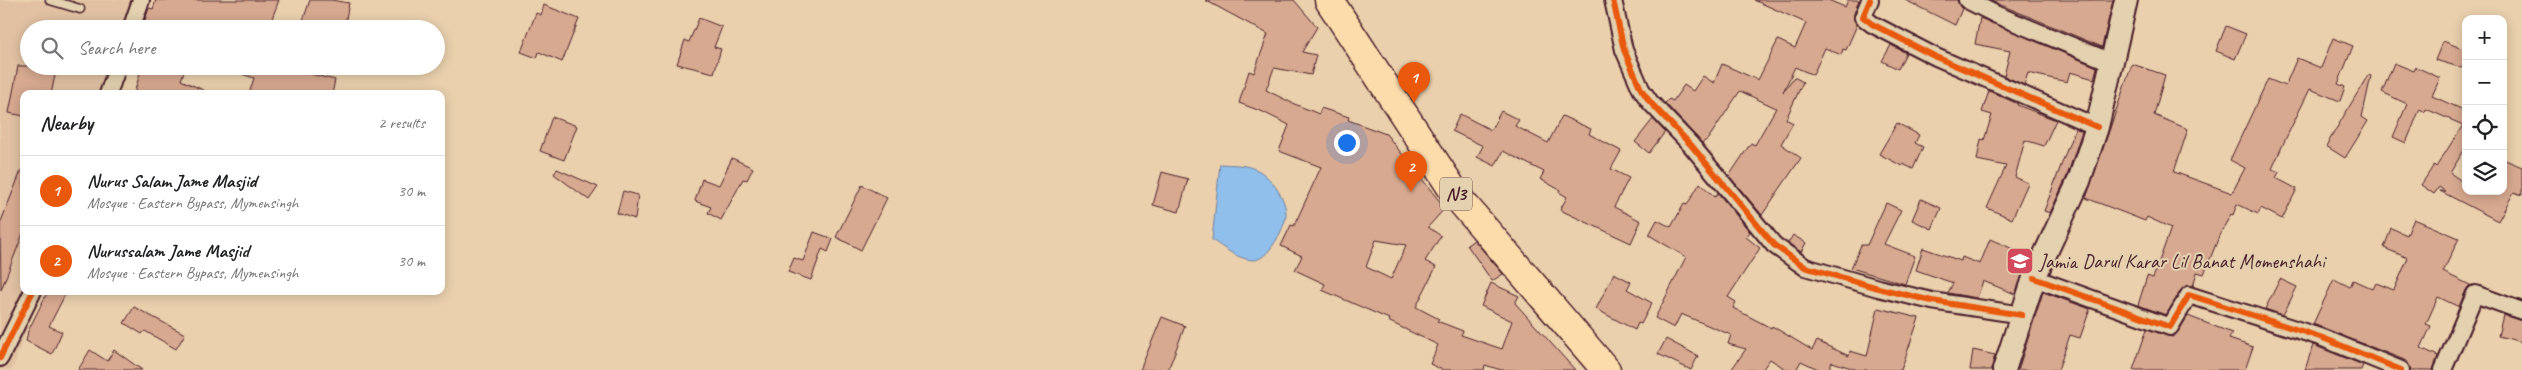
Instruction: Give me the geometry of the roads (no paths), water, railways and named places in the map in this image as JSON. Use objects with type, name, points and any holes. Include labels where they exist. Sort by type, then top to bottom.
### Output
[{"type":"highway","name":"N3","points":[[1329,0],[1459,199],[1606,370]]},
{"type":"street","points":[[134,20],[140,0]]},
{"type":"street","points":[[1613,0],[1624,50],[1641,88],[1650,102],[1691,145],[1774,245],[1805,267],[1878,288],[1932,301],[2022,315]]},
{"type":"street","points":[[1870,0],[1863,17],[1872,24],[1936,57],[2097,127]]},
{"type":"street","points":[[1967,0],[1996,15],[2111,62]]},
{"type":"street","points":[[2004,370],[2034,278],[2079,181],[2097,127],[2126,0]]},
{"type":"street","points":[[109,90],[115,75]]},
{"type":"street","points":[[2034,278],[2170,327],[2189,295],[2323,338],[2401,370]]},
{"type":"street","points":[[2443,370],[2475,294],[2522,311]]},
{"type":"street","points":[[0,358],[31,295]]},
{"type":"lane","points":[[50,0],[80,9]]},
{"type":"water","points":[[1220,164],[1246,166],[1255,169],[1266,176],[1284,202],[1286,215],[1283,228],[1270,249],[1259,259],[1243,258],[1212,240]]},
{"type":"place","name":"Nurus Salam Jame Masjid","points":[[1414,103]]},
{"type":"place","name":"Nurussalam Jame Masjid","points":[[1411,192]]},
{"type":"place","name":"Jamia Darul Karar Lil Banat Momenshahi","points":[[2020,261]]}]
